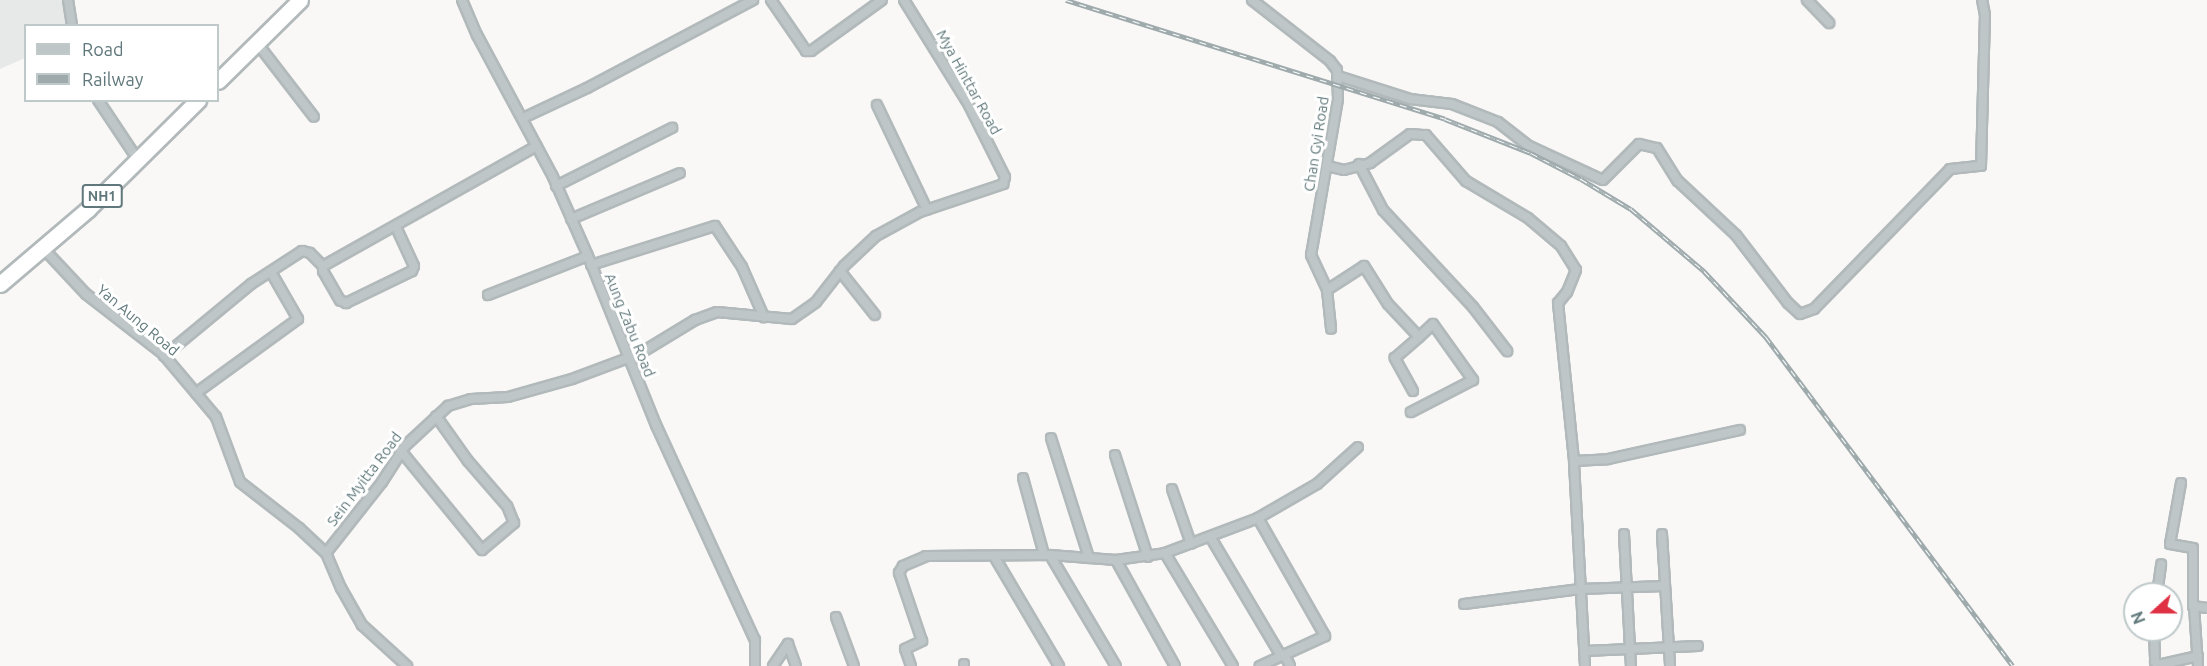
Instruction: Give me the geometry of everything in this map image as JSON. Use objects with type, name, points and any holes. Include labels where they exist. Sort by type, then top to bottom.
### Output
[{"type":"highway","points":[[219,80],[300,0]]},
{"type":"highway","name":"NH1","points":[[0,284],[88,209],[196,102]]},
{"type":"street","points":[[68,0],[72,24]]},
{"type":"street","name":"Aung Zabu Road","points":[[462,0],[477,35],[523,118],[571,219],[656,424],[755,640],[755,666]]},
{"type":"street","points":[[523,118],[588,88],[753,0]]},
{"type":"street","points":[[771,0],[806,51],[811,51],[882,0]]},
{"type":"street","name":"Sein Myitta Road","points":[[326,553],[382,482],[401,451],[447,406],[471,399],[508,397],[572,379],[639,354],[695,320],[717,312],[785,319],[798,317],[816,302],[840,271],[876,236],[927,210],[1000,186],[1005,180],[969,105],[904,0]]},
{"type":"street","name":"Chan Gyi Road","points":[[1252,0],[1330,61],[1338,76],[1338,99],[1327,151],[1327,166],[1311,255],[1327,290],[1331,328]]},
{"type":"street","points":[[1807,0],[1829,23]]},
{"type":"street","points":[[1338,76],[1410,99],[1452,104],[1498,122],[1529,146],[1603,180],[1639,144],[1657,148],[1678,182],[1736,235],[1788,303],[1800,314],[1814,309],[1950,169],[1981,166],[1985,15],[1982,0]]},
{"type":"street","points":[[256,43],[314,117]]},
{"type":"street","points":[[99,102],[138,160]]},
{"type":"street","points":[[877,105],[927,210]]},
{"type":"street","points":[[556,186],[672,128]]},
{"type":"street","points":[[1327,166],[1344,170],[1359,164],[1370,163],[1410,134],[1426,135],[1466,182],[1528,218],[1561,246],[1576,270],[1567,292],[1558,303],[1574,461],[1585,666]]},
{"type":"street","points":[[323,266],[537,146]]},
{"type":"street","points":[[1359,164],[1383,210],[1473,307],[1507,351]]},
{"type":"street","points":[[571,219],[681,173]]},
{"type":"street","points":[[488,294],[589,260],[715,226],[742,267],[764,317]]},
{"type":"street","points":[[164,356],[251,284],[306,250],[323,266],[323,272],[340,300],[346,303],[412,271],[414,266],[396,227]]},
{"type":"street","name":"Yan Aung Road","points":[[42,247],[86,294],[164,356],[216,417],[240,482],[299,528],[326,553],[341,588],[362,625],[407,666]]},
{"type":"street","points":[[1327,290],[1364,266],[1388,304],[1419,337]]},
{"type":"street","points":[[840,271],[876,315]]},
{"type":"street","points":[[196,393],[298,320],[271,272]]},
{"type":"street","points":[[1411,412],[1473,380],[1433,324],[1395,358],[1413,391]]},
{"type":"street","points":[[401,451],[482,550],[514,523],[507,506],[468,461],[436,416]]},
{"type":"street","points":[[1574,461],[1608,459],[1740,430]]},
{"type":"street","points":[[1051,438],[1089,558]]},
{"type":"street","points":[[910,666],[904,649],[922,640],[899,573],[903,566],[926,556],[1047,555],[1116,560],[1165,553],[1211,538],[1258,518],[1317,484],[1358,447]]},
{"type":"street","points":[[1114,455],[1148,557]]},
{"type":"street","points":[[1023,478],[1047,555],[1116,666]]},
{"type":"street","points":[[2154,642],[2155,662],[2158,665],[2198,661],[2193,548],[2170,543],[2181,483]]},
{"type":"street","points":[[1172,489],[1191,543]]},
{"type":"street","points":[[1258,518],[1325,636],[1260,666]]},
{"type":"street","points":[[1624,534],[1631,666]]},
{"type":"street","points":[[1662,534],[1670,666]]},
{"type":"street","points":[[1211,538],[1290,666]]},
{"type":"street","points":[[1165,553],[1233,666]]},
{"type":"street","points":[[994,556],[1059,666]]},
{"type":"street","points":[[1116,560],[1175,666]]},
{"type":"street","points":[[2159,582],[2161,564]]},
{"type":"street","points":[[1464,604],[1580,589],[1664,586]]},
{"type":"street","points":[[2194,606],[2207,608]]},
{"type":"street","points":[[836,617],[854,666]]},
{"type":"street","points":[[774,666],[788,644],[796,666]]},
{"type":"street","points":[[1585,651],[1630,647],[1698,646]]},
{"type":"shaded area","points":[[0,0],[63,0],[67,24],[24,24],[24,58],[0,69]]},
{"type":"railway","points":[[1066,0],[1445,119],[1531,153],[1631,209],[1704,271],[1766,337],[2013,666]]}]
